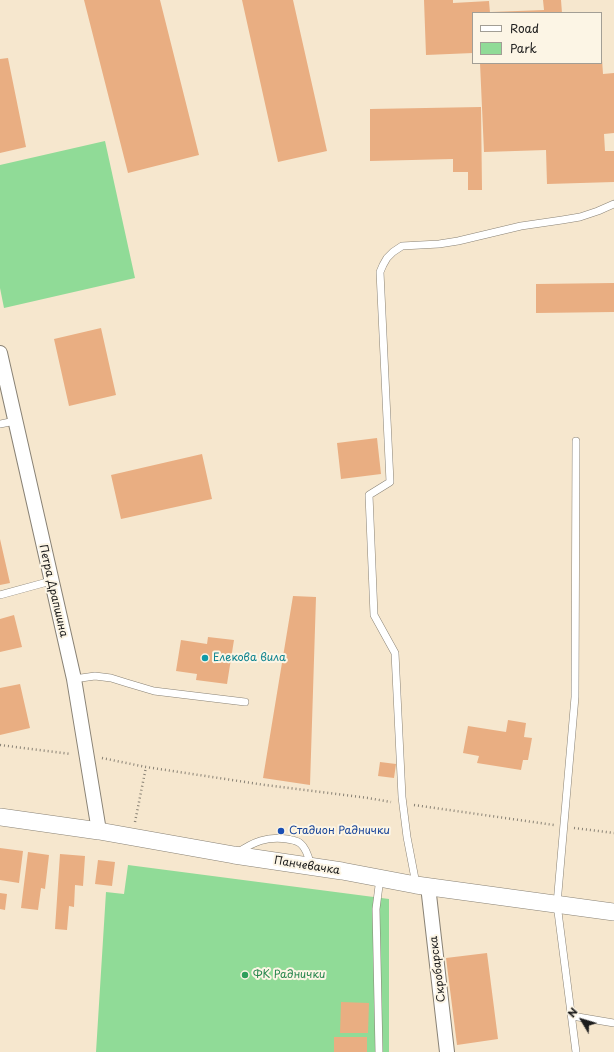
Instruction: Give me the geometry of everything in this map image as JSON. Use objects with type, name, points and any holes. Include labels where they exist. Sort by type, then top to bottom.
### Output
[{"type":"street","name":"Петра Драпшина","points":[[0,353],[74,680],[99,831]]},
{"type":"street","name":"Панчевачка","points":[[0,817],[99,831],[234,855],[312,866],[422,885],[614,912]]},
{"type":"street","name":"Скробарска","points":[[422,885],[447,1052]]},
{"type":"lane","points":[[422,885],[407,837],[403,804],[395,653],[374,615],[369,495],[390,482],[380,272],[387,258],[402,246],[439,244],[458,241],[521,226],[580,217],[614,204]]},
{"type":"lane","points":[[0,424],[15,421]]},
{"type":"lane","points":[[576,441],[575,697],[557,904],[576,1052]]},
{"type":"lane","points":[[0,595],[51,581]]},
{"type":"lane","points":[[74,680],[95,676],[111,678],[154,691],[245,702]]},
{"type":"lane","points":[[234,855],[246,846],[262,840],[271,838],[285,839],[296,841],[302,845],[306,850],[312,866]]},
{"type":"lane","points":[[378,1052],[376,909],[380,878]]},
{"type":"lane","points":[[572,1016],[614,1023]]},
{"type":"path","points":[[0,744],[86,755],[146,767],[265,785],[614,833]]},
{"type":"path","points":[[132,837],[146,767]]},
{"type":"green space","points":[[105,141],[135,278],[4,308],[0,288],[0,165]]},
{"type":"green space","name":"ФК Раднички","points":[[128,865],[389,899],[389,1052],[96,1052],[106,892],[124,894]]},
{"type":"building","points":[[84,0],[160,0],[199,155],[128,173]]},
{"type":"building","points":[[242,0],[293,0],[327,151],[278,162]]},
{"type":"building","points":[[424,0],[453,0],[453,3],[489,1],[490,12],[472,12],[472,53],[426,55]]},
{"type":"building","points":[[543,0],[561,0],[562,12],[491,12],[544,10]]},
{"type":"building","points":[[8,58],[26,147],[0,153],[0,59]]},
{"type":"building","points":[[602,59],[603,74],[614,73],[614,133],[604,134],[605,151],[614,151],[614,182],[547,184],[546,150],[484,152],[480,64],[602,64]]},
{"type":"building","points":[[481,107],[482,190],[468,190],[468,172],[453,172],[453,159],[370,161],[370,109]]},
{"type":"building","points":[[614,283],[614,312],[536,313],[536,284]]},
{"type":"building","points":[[101,328],[116,395],[69,406],[54,339]]},
{"type":"building","points":[[377,438],[381,474],[341,479],[337,443]]},
{"type":"building","points":[[202,454],[212,499],[121,519],[111,475]]},
{"type":"building","points":[[0,539],[10,583],[0,585]]},
{"type":"building","points":[[293,596],[316,597],[310,785],[263,778]]},
{"type":"building","points":[[14,615],[22,647],[0,652],[0,619]]},
{"type":"building","name":"Елекова вила","points":[[208,637],[234,640],[227,684],[196,680],[197,674],[176,671],[181,640],[207,644]]},
{"type":"building","points":[[20,684],[30,728],[0,735],[0,688]]},
{"type":"building","points":[[508,720],[526,723],[524,737],[532,738],[528,760],[523,760],[521,770],[477,763],[479,756],[463,753],[468,726],[506,732]]},
{"type":"building","points":[[380,762],[396,764],[394,778],[378,776]]},
{"type":"building","points":[[0,848],[23,851],[19,883],[0,880]]},
{"type":"building","points":[[28,852],[49,855],[45,889],[41,888],[38,910],[21,908]]},
{"type":"building","points":[[60,854],[85,856],[83,886],[75,885],[74,907],[69,906],[67,930],[55,929]]},
{"type":"building","points":[[98,860],[115,862],[112,886],[95,884]]},
{"type":"building","points":[[0,893],[7,894],[5,910],[0,909]]},
{"type":"building","points":[[487,953],[498,1039],[457,1045],[446,958]]},
{"type":"building","points":[[341,1002],[369,1003],[368,1033],[340,1033]]},
{"type":"building","points":[[334,1037],[367,1037],[367,1052],[334,1052]]},
{"type":"place","name":"Елекова вила","points":[[205,658]]},
{"type":"place","name":"Стадион Раднички","points":[[281,831]]},
{"type":"place","name":"ФК Раднички","points":[[245,975]]}]
